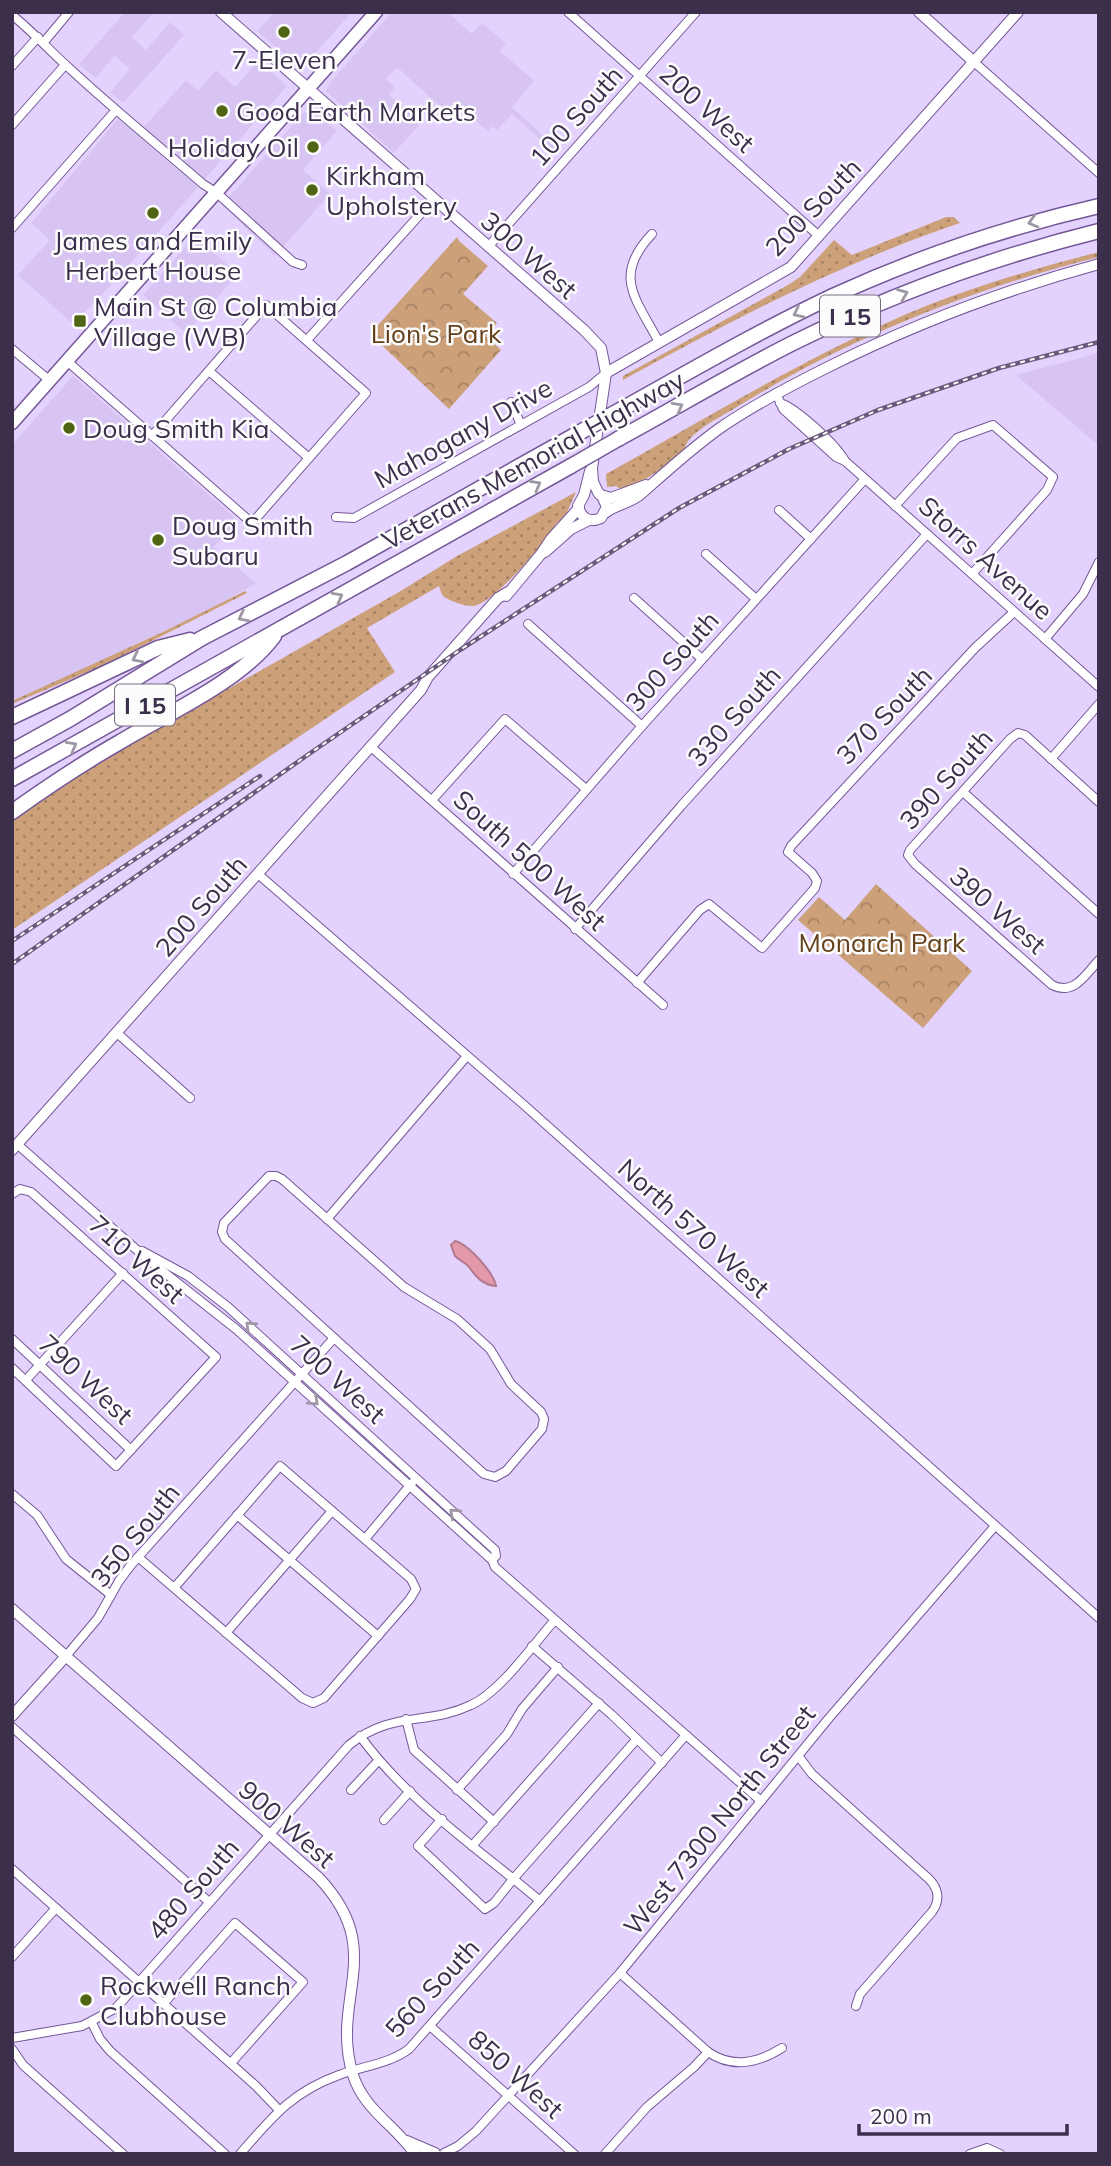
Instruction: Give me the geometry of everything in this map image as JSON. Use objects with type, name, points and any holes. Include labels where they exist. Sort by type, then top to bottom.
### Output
[{"type":"highway","name":"Veterans Memorial Highway","points":[[12,751],[202,638],[347,564],[774,324],[862,283],[985,237],[1099,206]]},
{"type":"highway","name":"Veterans Memorial Highway","points":[[12,779],[772,354],[868,308],[981,265],[1099,231]]},
{"type":"highway","points":[[12,812],[90,760],[221,682],[264,650],[278,630]]},
{"type":"highway","points":[[12,717],[158,648],[202,638]]},
{"type":"main road","points":[[12,423],[376,12]]},
{"type":"street","points":[[12,66],[69,12]]},
{"type":"street","name":"300 West","points":[[221,12],[601,348],[606,373]]},
{"type":"street","name":"200 West","points":[[568,12],[819,236]]},
{"type":"street","name":"100 South","points":[[488,247],[696,12]]},
{"type":"street","points":[[919,12],[1099,173]]},
{"type":"street","name":"200 South","points":[[606,373],[784,272],[798,260],[1018,12]]},
{"type":"street","points":[[12,15],[116,110],[217,193],[293,262],[302,265]]},
{"type":"street","points":[[12,125],[65,65]]},
{"type":"street","points":[[12,228],[116,110]]},
{"type":"street","points":[[307,340],[433,200]]},
{"type":"street","points":[[652,234],[636,252],[630,276],[634,293],[659,342]]},
{"type":"street","points":[[592,468],[588,473],[579,509],[583,517],[589,520],[595,520],[636,498],[719,429],[866,348],[926,321],[1027,284],[1099,264]]},
{"type":"street","points":[[67,361],[152,436],[252,523],[366,393],[266,305],[152,436]]},
{"type":"street","points":[[12,349],[49,380]]},
{"type":"street","points":[[209,370],[309,458]]},
{"type":"street","points":[[605,513],[606,501],[593,482],[592,468],[606,373]]},
{"type":"street","name":"Mahogany Drive","points":[[336,517],[354,518],[589,387],[606,373]]},
{"type":"street","name":"Storrs Avenue","points":[[778,398],[783,409],[836,457],[845,461],[1099,687]]},
{"type":"street","points":[[511,402],[521,425]]},
{"type":"street","points":[[895,506],[957,438],[993,425],[1053,477],[1047,490],[972,574]]},
{"type":"street","name":"300 South","points":[[513,874],[642,726],[865,479]]},
{"type":"street","points":[[584,495],[590,493],[611,498],[650,484]]},
{"type":"street","name":"200 South","points":[[15,1147],[579,509]]},
{"type":"street","points":[[779,510],[811,539]]},
{"type":"street","name":"200 South","points":[[541,554],[571,529],[589,520]]},
{"type":"street","name":"330 South","points":[[575,929],[700,785],[927,534]]},
{"type":"street","points":[[706,554],[756,599]]},
{"type":"street","points":[[1045,639],[1083,594],[1099,562]]},
{"type":"street","points":[[634,598],[702,659]]},
{"type":"street","name":"370 South","points":[[637,983],[700,910],[709,904],[762,948],[815,888],[817,881],[812,873],[788,852],[791,846],[975,648],[1014,612]]},
{"type":"street","points":[[528,624],[642,726]]},
{"type":"street","points":[[1099,704],[1051,759],[1099,802]]},
{"type":"street","points":[[432,800],[505,719],[586,789]]},
{"type":"street","name":"390 South","points":[[908,855],[1018,733],[1025,735],[1051,759]]},
{"type":"street","name":"South 500 West","points":[[370,746],[663,1005]]},
{"type":"street","points":[[963,792],[1099,914]]},
{"type":"street","name":"390 West","points":[[908,855],[1052,985],[1065,989],[1077,985],[1099,960]]},
{"type":"street","name":"North 570 West","points":[[258,874],[467,1056],[1099,1618]]},
{"type":"street","points":[[117,1033],[190,1098]]},
{"type":"street","points":[[327,1219],[467,1056]]},
{"type":"street","name":"700 West","points":[[15,1147],[236,1329],[492,1560],[495,1567],[554,1621],[761,1801]]},
{"type":"street","points":[[272,1175],[282,1179],[410,1293],[450,1313],[490,1349],[511,1384],[541,1412],[544,1422],[542,1429],[504,1473],[495,1477],[488,1476],[334,1338],[225,1240],[222,1232],[225,1223],[263,1181],[272,1175]]},
{"type":"street","name":"710 West","points":[[12,1194],[20,1189],[31,1192],[216,1357],[131,1450]]},
{"type":"street","name":"700 West","points":[[132,1245],[179,1270],[213,1294],[495,1550],[496,1556],[492,1560]]},
{"type":"street","points":[[26,1380],[122,1273]]},
{"type":"street","name":"350 South","points":[[12,1716],[92,1626],[123,1575],[138,1557],[334,1338]]},
{"type":"street","name":"790 West","points":[[12,1339],[131,1450],[116,1465],[12,1368]]},
{"type":"street","points":[[138,1557],[226,1633],[302,1698],[314,1703],[324,1698],[415,1592],[415,1586],[409,1577],[280,1466],[174,1588]]},
{"type":"street","points":[[365,1539],[417,1479]]},
{"type":"street","points":[[12,1494],[37,1515],[66,1559],[111,1595]]},
{"type":"street","points":[[226,1633],[332,1511]]},
{"type":"street","points":[[237,1515],[378,1636]]},
{"type":"street","name":"West 7300 North Street","points":[[440,2153],[458,2146],[470,2137],[620,1973],[835,1712],[995,1526]]},
{"type":"street","name":"900 West","points":[[12,1609],[325,1885],[337,1901],[349,1925],[356,1960],[346,2036],[356,2084],[371,2108],[415,2154]]},
{"type":"street","name":"480 South","points":[[12,2038],[72,2029],[92,2022],[116,2008],[349,1745],[378,1726],[458,1711],[473,1704],[498,1685],[554,1621]]},
{"type":"street","points":[[532,1646],[599,1703],[662,1763]]},
{"type":"street","points":[[457,1790],[507,1734],[522,1709],[558,1667]]},
{"type":"street","points":[[472,1846],[599,1703]]},
{"type":"street","points":[[406,1719],[414,1750],[494,1822]]},
{"type":"street","points":[[12,1727],[209,1902]]},
{"type":"street","name":"560 South","points":[[240,2154],[279,2110],[298,2095],[352,2070],[398,2056],[414,2044],[686,1735]]},
{"type":"street","points":[[360,1736],[378,1761],[410,1791],[540,1901]]},
{"type":"street","points":[[442,1819],[418,1846],[485,1909],[494,1903],[636,1740]]},
{"type":"street","points":[[799,1757],[819,1780],[932,1882],[938,1894],[937,1904],[932,1912],[860,1994],[856,2006]]},
{"type":"street","points":[[351,1790],[378,1761]]},
{"type":"street","points":[[384,1820],[410,1791]]},
{"type":"street","points":[[12,1869],[231,2063],[273,2101],[279,2110]]},
{"type":"street","points":[[12,1956],[56,1908]]},
{"type":"street","points":[[164,2003],[235,1923],[303,1983],[231,2063]]},
{"type":"street","points":[[620,1973],[708,2052],[727,2062],[743,2063],[765,2057],[782,2048]]},
{"type":"street","points":[[92,2022],[100,2039],[110,2051],[225,2154]]},
{"type":"street","name":"850 West","points":[[430,2026],[573,2154]]},
{"type":"street","points":[[12,2049],[23,2066],[123,2154]]},
{"type":"street","points":[[605,2154],[647,2107],[708,2052]]},
{"type":"street","name":"900 West","points":[[401,2137],[440,2153]]},
{"type":"street","name":"West 7300 North Street","points":[[461,2154],[470,2137]]},
{"type":"street","points":[[970,2154],[984,2148],[991,2148],[1000,2154]]},
{"type":"shaded area","points":[[125,12],[154,12],[132,37],[146,50],[170,22],[184,35],[123,103],[110,92],[130,69],[115,56],[95,78],[79,64]]},
{"type":"shaded area","points":[[275,12],[352,12],[301,69],[257,31]]},
{"type":"shaded area","points":[[392,12],[447,12],[472,34],[482,23],[506,43],[500,51],[534,81],[512,107],[559,150],[556,154],[512,114],[497,130],[493,126],[488,131],[454,102],[445,111],[397,67],[386,79],[395,87],[389,95],[421,123],[394,153],[326,91]]},
{"type":"shaded area","points":[[259,60],[286,87],[204,180],[144,127],[186,80],[198,91],[216,70],[235,87]]},
{"type":"shaded area","points":[[312,110],[337,131],[303,170],[330,194],[275,256],[222,205],[302,114]]},
{"type":"shaded area","points":[[118,119],[198,187],[73,324],[18,275],[50,240],[31,223]]},
{"type":"shaded area","points":[[195,236],[238,274],[186,333],[143,295]]},
{"type":"shaded area","points":[[1099,353],[1099,446],[1016,375]]},
{"type":"shaded area","points":[[73,376],[234,517],[236,527],[213,547],[256,583],[205,612],[12,701],[12,445]]},
{"type":"shaded area","points":[[455,1241],[467,1247],[480,1260],[496,1286],[480,1280],[455,1256],[451,1245]]},
{"type":"green space","points":[[946,217],[954,217],[960,223],[830,274],[623,380],[623,376],[788,285],[800,277],[834,240],[852,255]]},
{"type":"green space","name":"Lion's Park","points":[[457,237],[488,266],[463,294],[497,323],[486,336],[501,350],[449,409],[370,334]]},
{"type":"green space","points":[[1099,252],[1099,257],[956,301],[864,339],[775,385],[698,431],[679,455],[647,478],[623,491],[616,486],[607,487],[606,474],[844,343],[968,290]]},
{"type":"green space","points":[[576,492],[566,515],[555,525],[556,529],[517,572],[483,602],[471,606],[454,602],[443,596],[439,586],[367,628],[395,672],[12,930],[12,821],[83,771],[399,592],[457,556]]},
{"type":"green space","points":[[245,591],[247,593],[104,665],[12,704],[12,701]]},
{"type":"green space","name":"Monarch Park","points":[[876,884],[972,971],[923,1028],[798,920],[819,897],[845,920]]},
{"type":"railway","points":[[12,964],[460,650],[679,508],[789,449],[878,410],[999,368],[1099,342]]},
{"type":"railway","points":[[12,941],[260,776]]},
{"type":"place","name":"7-Eleven","points":[[284,32]]},
{"type":"place","name":"Good Earth Markets","points":[[222,111]]},
{"type":"place","name":"Holiday Oil","points":[[313,147]]},
{"type":"place","name":"Kirkham Upholstery","points":[[312,190]]},
{"type":"place","name":"James and Emily Herbert House","points":[[153,213]]},
{"type":"place","name":"Main St @ Columbia Village (WB)","points":[[80,321]]},
{"type":"place","name":"Doug Smith Kia","points":[[69,428]]},
{"type":"place","name":"Doug Smith Subaru","points":[[158,540]]},
{"type":"place","name":"Rockwell Ranch Clubhouse","points":[[86,2000]]}]
